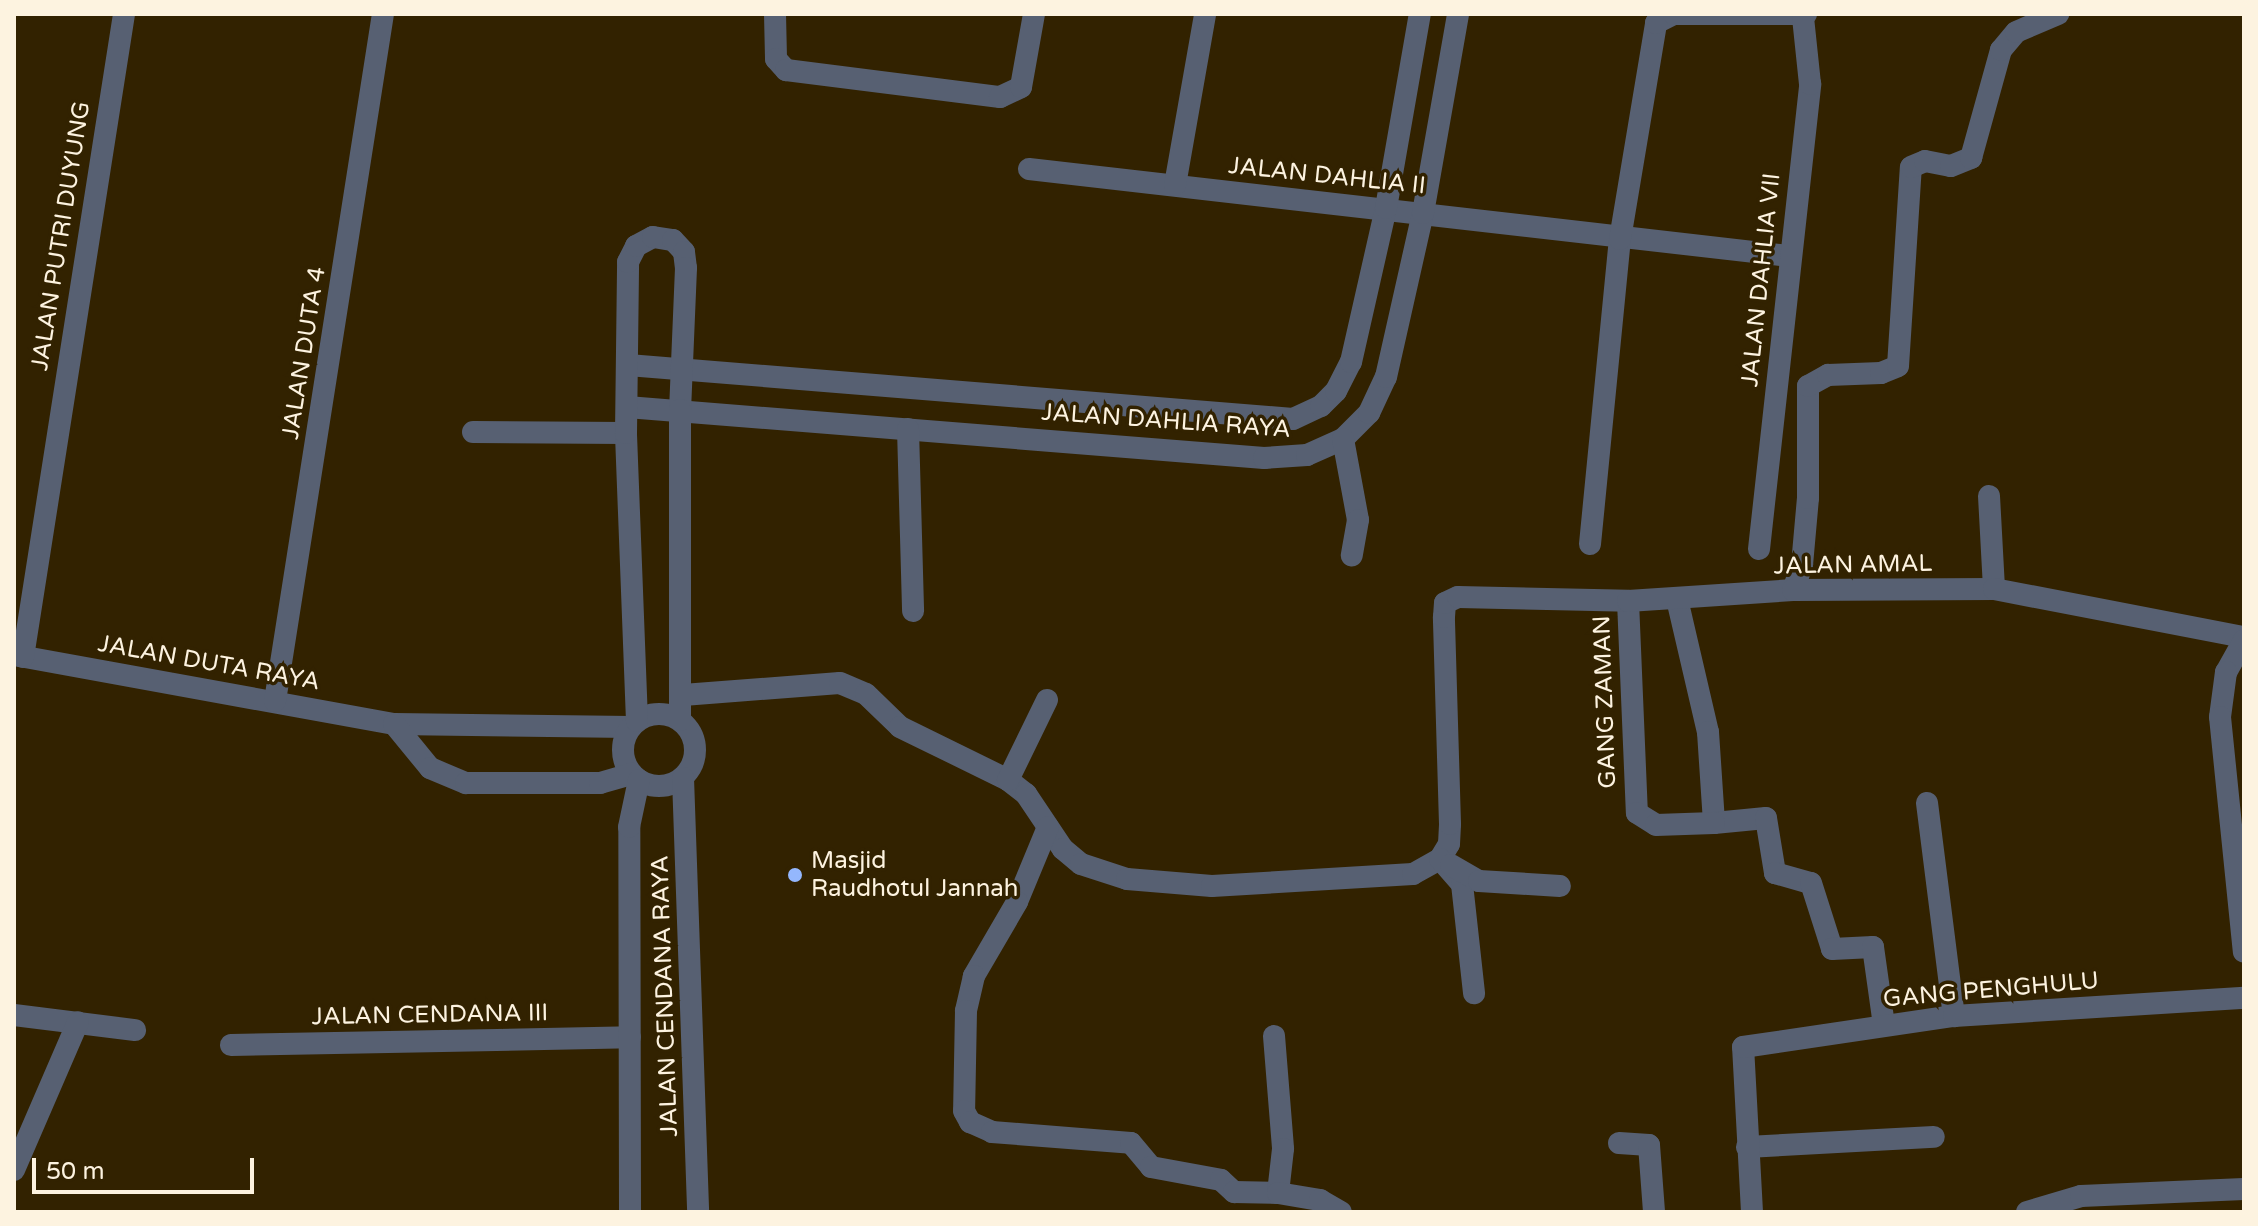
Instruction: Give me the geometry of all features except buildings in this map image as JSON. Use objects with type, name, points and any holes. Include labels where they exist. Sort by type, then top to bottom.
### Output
[{"type":"street","name":"JALAN PUTRI DUYUNG","points":[[19,656],[124,14]]},
{"type":"street","name":"JALAN DUTA 4","points":[[285,702],[383,14]]},
{"type":"street","points":[[775,14],[776,59],[786,70],[1000,97],[1021,87],[1034,14]]},
{"type":"street","points":[[1175,185],[1205,14]]},
{"type":"street","name":"JALAN DAHLIA RAYA","points":[[628,365],[1293,419],[1336,391],[1351,362],[1386,208],[1420,14]]},
{"type":"street","name":"JALAN DAHLIA RAYA","points":[[627,407],[1264,458],[1307,455],[1343,439],[1369,413],[1386,377],[1423,213],[1458,14]]},
{"type":"street","points":[[1590,544],[1620,239],[1656,23],[1674,14],[1805,15]]},
{"type":"street","points":[[1793,590],[1802,565],[1808,498],[1808,386],[1828,375],[1881,373],[1898,366],[1911,167],[1925,161],[1951,166],[1971,158],[2001,50],[2016,32],[2058,14]]},
{"type":"street","name":"JALAN DAHLIA VII","points":[[1759,549],[1810,84],[1805,15]]},
{"type":"street","name":"JALAN DAHLIA II","points":[[1029,169],[1789,256]]},
{"type":"street","points":[[635,777],[623,751],[634,724],[626,433],[628,262],[636,246],[653,237],[673,240],[684,252],[680,410],[683,695],[680,720]]},
{"type":"street","points":[[908,429],[913,611]]},
{"type":"street","points":[[473,432],[626,433]]},
{"type":"street","points":[[1343,439],[1358,520],[1352,555]]},
{"type":"street","points":[[1989,496],[1994,589]]},
{"type":"street","name":"JALAN AMAL","points":[[1440,859],[1449,844],[1450,824],[1444,617],[1445,603],[1458,597],[1628,601],[1793,590],[1994,589],[2244,639]]},
{"type":"street","points":[[1677,599],[1708,732],[1714,823],[1766,818],[1775,873],[1811,883],[1832,949],[1873,947],[1884,1025]]},
{"type":"street","name":"GANG ZAMAN","points":[[1628,601],[1633,802],[1643,821],[1656,825],[1714,823]]},
{"type":"street","points":[[2244,639],[2226,672],[2220,717],[2244,952]]},
{"type":"street","name":"JALAN DUTA RAYA","points":[[19,656],[394,724],[634,724]]},
{"type":"street","points":[[683,695],[840,683],[866,694],[900,727],[1008,780],[1026,794],[1063,849],[1104,874],[1197,885],[1413,874],[1440,859]]},
{"type":"street","points":[[1008,780],[1047,700]]},
{"type":"street","points":[[394,724],[430,768],[466,783],[600,783],[635,777],[656,786],[683,778],[694,762],[696,744],[680,720],[658,713],[634,724]]},
{"type":"street","name":"JALAN CENDANA RAYA","points":[[630,1212],[629,827],[635,777]]},
{"type":"street","name":"JALAN CENDANA RAYA","points":[[683,778],[698,1212]]},
{"type":"street","points":[[1927,803],[1954,1016]]},
{"type":"street","points":[[1048,827],[1017,902],[974,976],[966,1011],[964,1111],[970,1122],[992,1132],[1131,1143],[1151,1167],[1221,1180],[1234,1192],[1311,1197],[1341,1212]]},
{"type":"street","points":[[1440,859],[1479,881],[1560,886]]},
{"type":"street","points":[[1440,859],[1462,884],[1474,993]]},
{"type":"street","name":"GANG PENGHULU","points":[[1747,1147],[1743,1047],[1954,1016],[2244,998]]},
{"type":"street","points":[[14,1015],[135,1030]]},
{"type":"street","points":[[14,1170],[78,1022]]},
{"type":"street","points":[[1274,1036],[1283,1149],[1278,1193]]},
{"type":"street","name":"JALAN CENDANA III","points":[[231,1045],[630,1037]]},
{"type":"street","points":[[1752,1212],[1747,1147],[1934,1137]]},
{"type":"street","points":[[1619,1143],[1649,1145],[1654,1212]]},
{"type":"street","points":[[2027,1212],[2081,1196],[2244,1189]]},
{"type":"place","name":"Masjid Raudhotul Jannah","points":[[795,875]]}]
